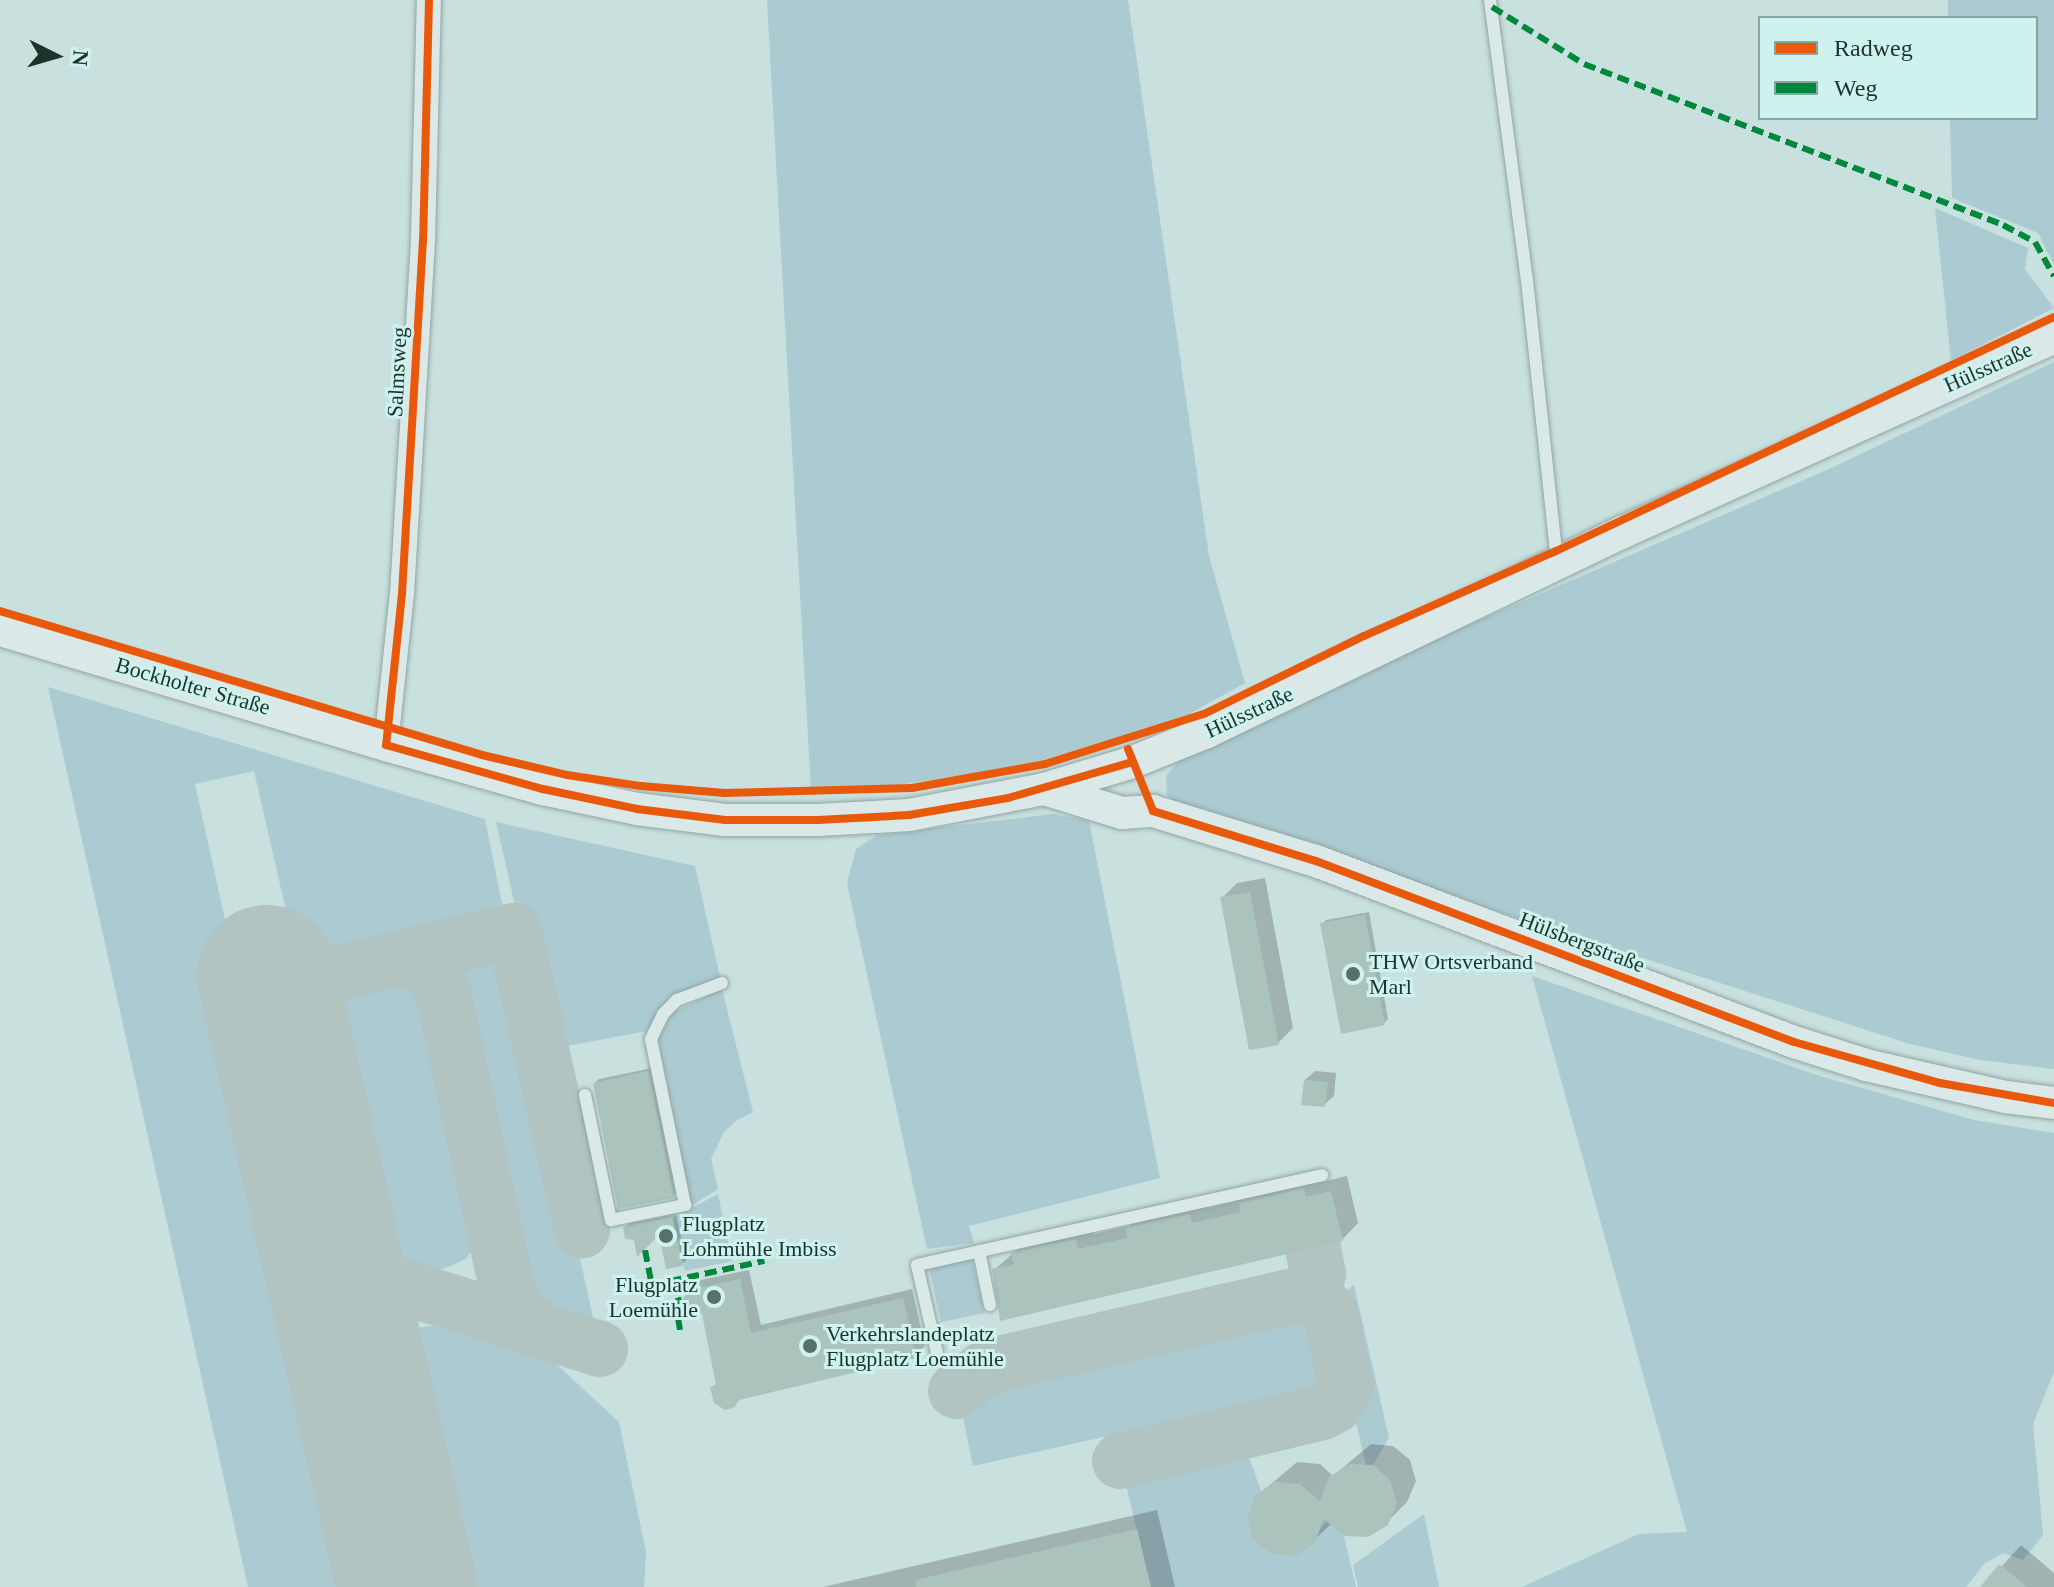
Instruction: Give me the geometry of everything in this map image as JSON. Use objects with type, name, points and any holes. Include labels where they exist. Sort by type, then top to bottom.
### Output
[{"type":"street","name":"Salmsweg","points":[[386,745],[402,594],[422,255],[429,0]]},
{"type":"street","name":"Hülsstraße","points":[[386,745],[543,789],[637,809],[725,820],[818,820],[909,815],[1044,789],[1133,762],[1207,732],[1623,532],[2054,337]]},
{"type":"street","name":"Bockholter Straße","points":[[0,630],[386,745]]},
{"type":"street","points":[[1133,762],[1153,811]]},
{"type":"street","name":"Hülsbergstraße","points":[[1044,789],[1122,813],[1153,811],[1316,861],[1794,1042],[1940,1083],[2054,1103]]},
{"type":"lane","points":[[1490,0],[1558,565]]},
{"type":"lane","points":[[585,1095],[611,1220],[685,1205],[651,1039],[663,1014],[677,1000],[722,983]]},
{"type":"lane","points":[[937,1353],[917,1265],[1322,1175]]},
{"type":"lane","points":[[979,1251],[990,1305]]},
{"type":"shaded area","points":[[767,0],[1128,0],[1209,556],[1245,683],[1184,717],[1027,765],[886,787],[811,791]]},
{"type":"shaded area","points":[[1948,0],[2054,0],[2054,265],[2038,233],[1952,198],[1950,120],[2038,120],[2038,16],[1948,16]]},
{"type":"shaded area","points":[[1935,208],[2028,248],[2025,269],[2054,308],[1951,361]]},
{"type":"shaded area","points":[[2054,362],[2054,1069],[1980,1060],[1910,1044],[1183,810],[1167,795],[1166,776],[1180,760],[1364,670],[1827,470]]},
{"type":"shaded area","points":[[48,687],[485,819],[504,913],[502,921],[299,967],[254,771],[195,784],[373,1587],[248,1587]]},
{"type":"shaded area","points":[[1053,814],[1089,821],[1160,1178],[969,1226],[974,1243],[927,1249],[847,883],[856,849],[877,835]]},
{"type":"shaded area","points":[[496,822],[695,866],[720,977],[674,996],[647,1031],[551,1049],[545,1037]]},
{"type":"shaded area","points":[[500,946],[510,948],[514,957],[594,1322],[538,1304],[525,1294],[518,1278],[450,970],[458,956]]},
{"type":"shaded area","points":[[386,973],[403,975],[418,982],[436,1010],[480,1213],[479,1237],[473,1249],[466,1259],[443,1269],[422,1268],[380,1255],[364,1245],[357,1228],[313,1036],[313,1018],[333,988]]},
{"type":"shaded area","points":[[1532,976],[1820,1076],[1974,1120],[2054,1133],[2054,1372],[2033,1424],[2043,1535],[2023,1560],[2003,1553],[1984,1564],[1966,1587],[1522,1587],[1639,1534],[1687,1532]]},
{"type":"shaded area","points":[[722,989],[753,1112],[724,1132],[711,1159],[718,1189],[691,1206],[658,1038],[675,1011]]},
{"type":"shaded area","points":[[718,1194],[732,1261],[685,1271],[673,1218]]},
{"type":"shaded area","points":[[972,1258],[985,1313],[941,1322],[929,1267]]},
{"type":"shaded area","points":[[1354,1285],[1389,1438],[1373,1465],[1366,1465],[1352,1406],[1360,1393],[1360,1379],[1341,1305],[1344,1292]]},
{"type":"shaded area","points":[[1298,1314],[1319,1324],[1333,1372],[1330,1390],[1317,1401],[1118,1449],[1113,1440],[1103,1437],[973,1466],[962,1412],[994,1385]]},
{"type":"shaded area","points":[[441,1325],[554,1362],[619,1422],[646,1552],[644,1587],[436,1587],[389,1374],[392,1354],[404,1337],[421,1327]]},
{"type":"shaded area","points":[[1229,1446],[1240,1450],[1250,1460],[1261,1491],[1255,1495],[1247,1517],[1252,1539],[1270,1554],[1294,1556],[1327,1521],[1344,1536],[1356,1587],[1150,1587],[1123,1472]]},
{"type":"shaded area","points":[[1424,1514],[1439,1587],[1358,1587],[1353,1565]]},
{"type":"building","points":[[1250,892],[1279,1045],[1249,1050],[1220,897]]},
{"type":"building","name":"THW Ortsverband Marl","points":[[1365,915],[1385,1025],[1341,1034],[1320,923]]},
{"type":"building","points":[[648,1071],[674,1198],[618,1209],[593,1083]]},
{"type":"building","points":[[1304,1080],[1328,1082],[1325,1107],[1301,1105]]},
{"type":"building","points":[[1304,1188],[1306,1197],[1331,1191],[1343,1241],[1000,1321],[992,1269],[1014,1264],[1011,1253],[1076,1239],[1078,1249],[1127,1238],[1125,1228],[1190,1214],[1192,1223],[1241,1212],[1239,1203]]},
{"type":"building","points":[[672,1217],[683,1266],[666,1269],[659,1235],[637,1257],[634,1240],[625,1239],[623,1227]]},
{"type":"building","name":"Verkehrslandeplatz Flugplatz Loemühle","points":[[740,1279],[751,1333],[903,1298],[916,1358],[739,1400],[735,1407],[725,1410],[714,1403],[710,1387],[716,1385],[702,1314],[689,1310],[683,1299],[689,1290]]},
{"type":"building","points":[[1350,1464],[1373,1465],[1390,1480],[1397,1503],[1388,1525],[1368,1537],[1344,1536],[1324,1519],[1314,1544],[1294,1556],[1270,1554],[1252,1539],[1247,1517],[1255,1495],[1275,1482],[1300,1484],[1320,1501],[1329,1477]]},
{"type":"building","points":[[1137,1529],[1151,1587],[916,1587],[915,1580]]},
{"type":"building","points":[[1999,1564],[2027,1587],[1980,1587]]},
{"type":"taxiway","points":[[394,959],[514,931],[582,1230]]},
{"type":"taxiway","points":[[284,1049],[281,1020],[284,1005],[291,993],[309,979],[400,959],[419,964],[434,974],[443,992],[509,1296],[521,1317],[538,1329]]},
{"type":"taxiway","points":[[327,1238],[339,1259],[356,1272],[600,1349]]},
{"type":"taxiway","points":[[956,1391],[983,1370],[999,1364],[1307,1293],[1315,1285],[1318,1274],[1313,1248]]},
{"type":"taxiway","points":[[355,1360],[353,1334],[367,1302],[391,1289],[410,1288]]},
{"type":"taxiway","points":[[1120,1461],[1322,1412],[1335,1405],[1346,1386],[1331,1315],[1321,1302],[1301,1295]]},
{"type":"runway","points":[[267,975],[407,1587]]},
{"type":"marked path","points":[[1492,7],[1584,64],[2003,225],[2035,242],[2054,276]]},
{"type":"marked path","points":[[645,1250],[652,1285],[764,1261]]},
{"type":"marked path","points":[[674,1280],[680,1307],[691,1314],[700,1311]]},
{"type":"marked path","points":[[680,1307],[677,1310],[680,1330]]},
{"type":"cycle path","points":[[429,0],[423,240],[402,594],[386,745],[543,789],[637,809],[725,820],[818,820],[909,815],[1008,798],[1133,762]]},
{"type":"cycle path","points":[[0,611],[482,755],[567,775],[641,786],[725,793],[912,788],[1045,764],[1204,714],[1364,636],[1554,552],[2054,317]]},
{"type":"cycle path","points":[[1128,749],[1153,811],[1316,861],[1794,1042],[1940,1083],[2054,1103]]},
{"type":"place","name":"THW Ortsverband Marl","points":[[1353,974]]},
{"type":"place","name":"Flugplatz Lohmühle Imbiss","points":[[666,1236]]},
{"type":"place","name":"Flugplatz Loemühle","points":[[714,1297]]},
{"type":"place","name":"Verkehrslandeplatz Flugplatz Loemühle","points":[[810,1346]]}]
